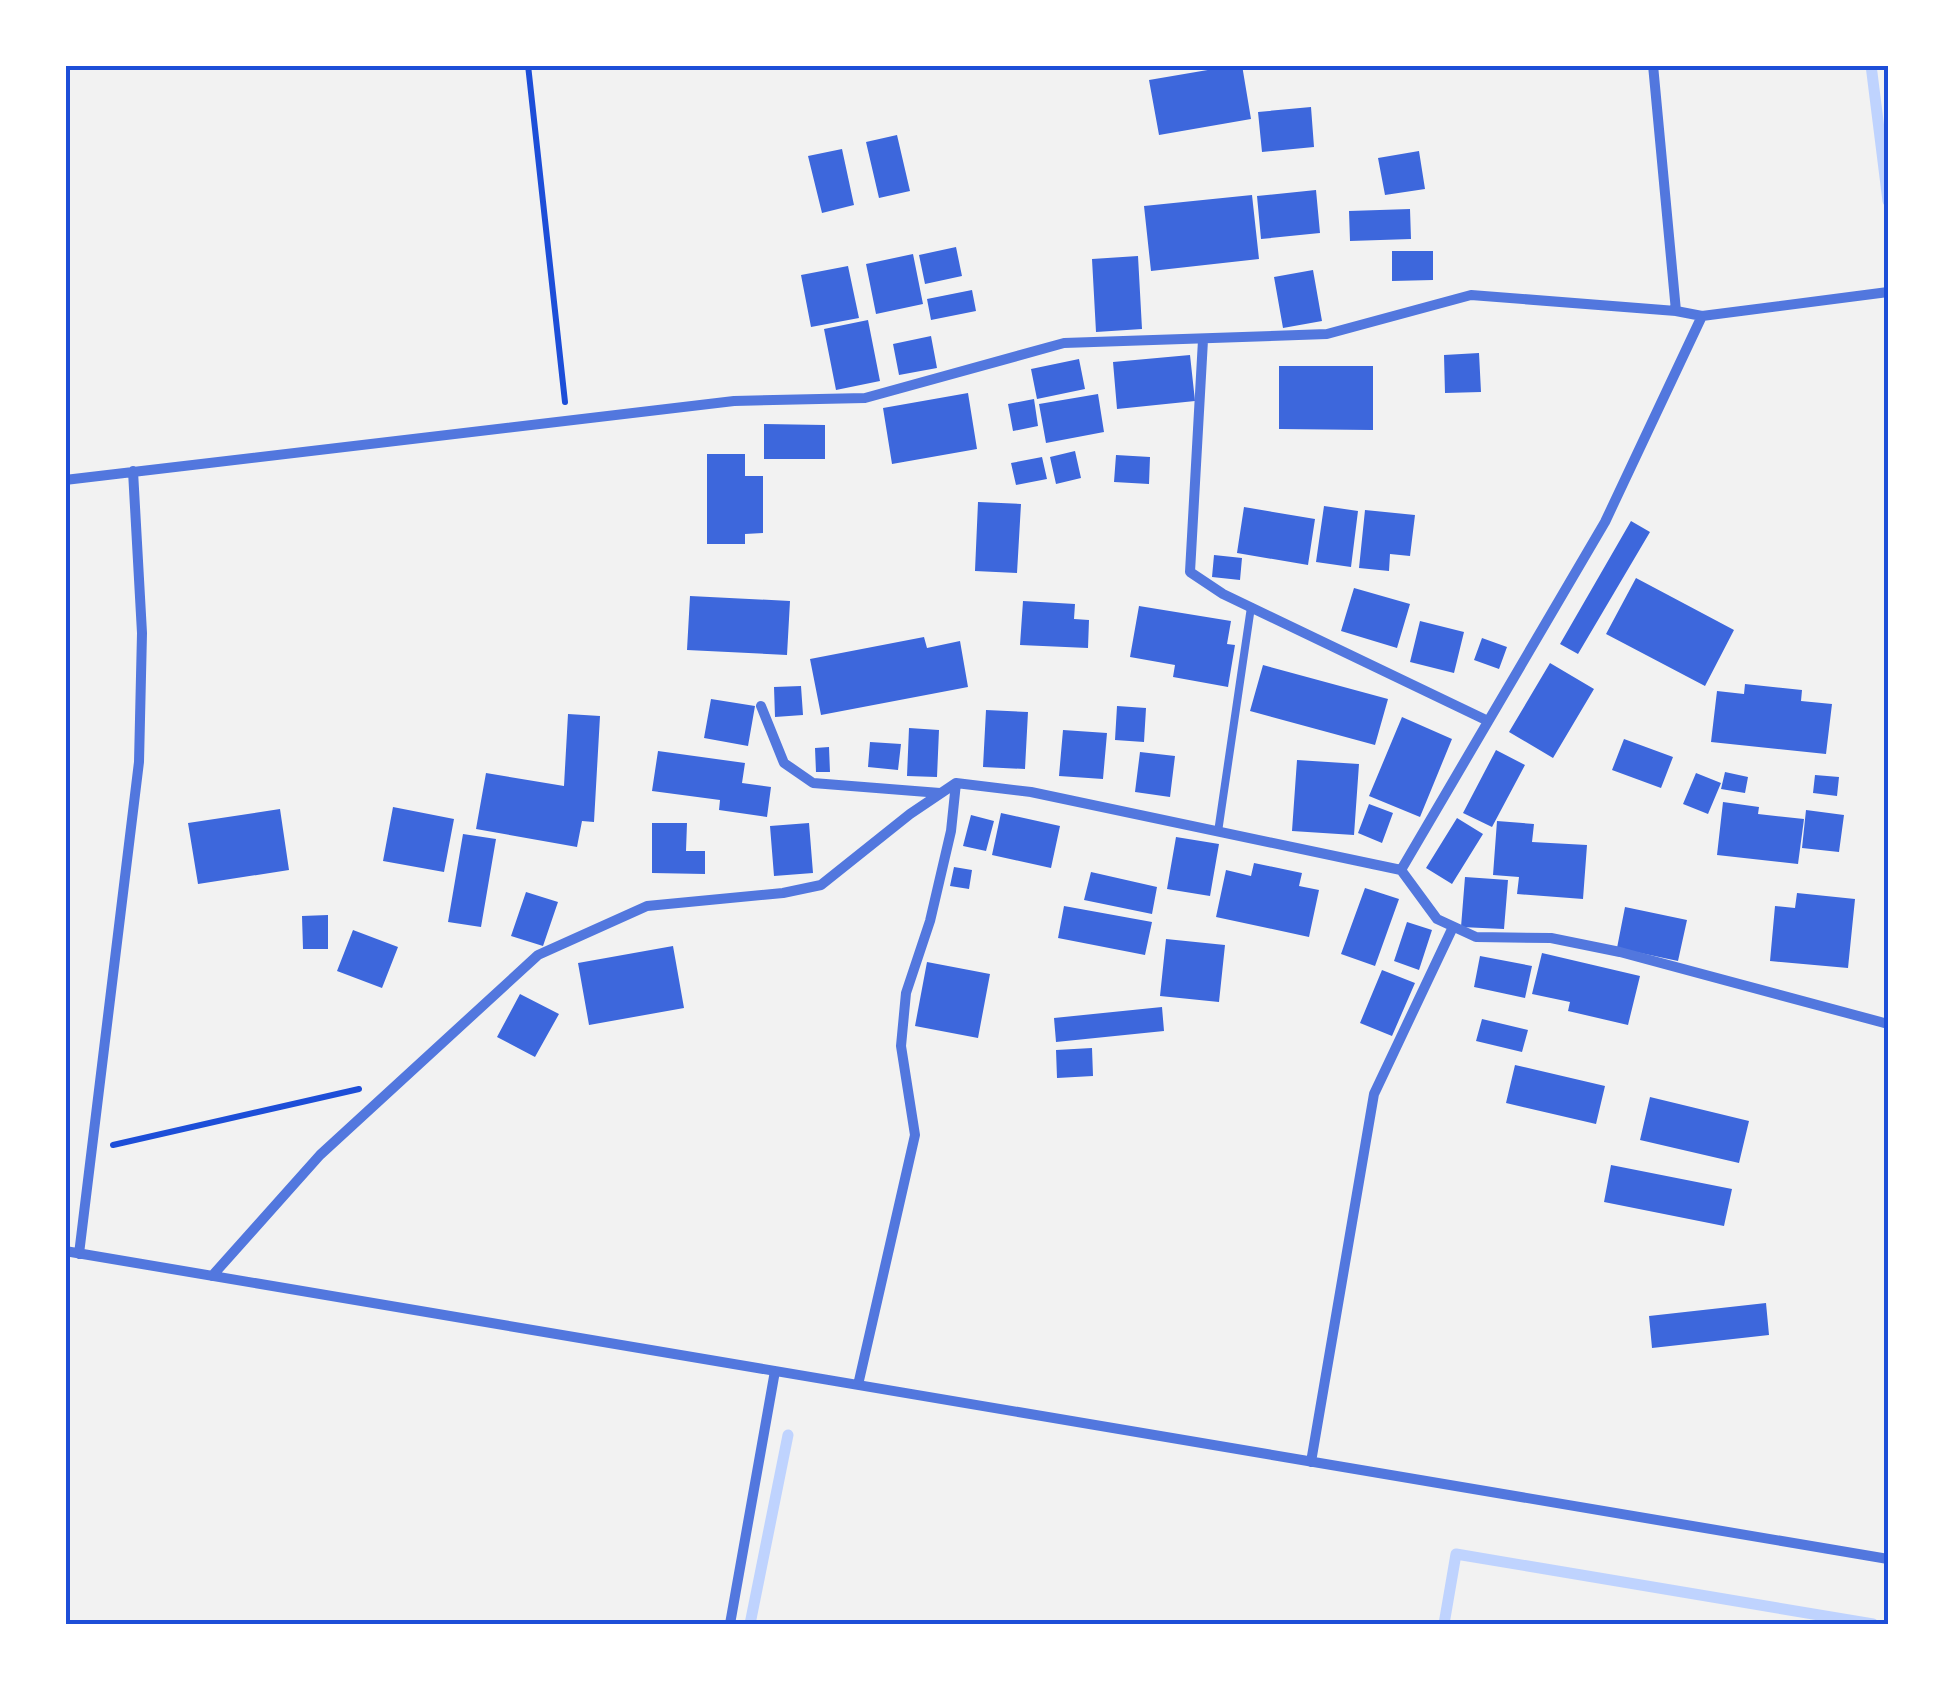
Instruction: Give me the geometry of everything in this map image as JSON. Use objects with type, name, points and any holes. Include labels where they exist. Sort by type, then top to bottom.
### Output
[{"type":"street","points":[[1653,65],[1676,310]]},
{"type":"street","points":[[65,480],[734,402],[865,398],[1064,343],[1327,334],[1471,295],[1676,310],[1702,316],[1888,292]]},
{"type":"street","points":[[1401,870],[1605,522],[1702,316]]},
{"type":"street","points":[[1203,340],[1190,572],[1251,608],[1488,722]]},
{"type":"street","points":[[79,1254],[139,762],[142,634],[133,471]]},
{"type":"street","points":[[762,706],[784,763],[813,783],[940,794]]},
{"type":"street","points":[[858,1385],[915,1135],[901,1046],[906,992],[934,903],[951,831],[956,783]]},
{"type":"street","points":[[212,1276],[320,1155],[538,955],[647,906],[821,886],[956,783],[1031,792],[1401,870],[1437,920],[1476,937],[1551,938],[1620,952],[1888,1024]]},
{"type":"street","points":[[1311,1462],[1374,1094],[1453,927]]},
{"type":"street","points":[[65,1252],[1888,1559]]},
{"type":"street","points":[[730,1624],[775,1371]]},
{"type":"lane","points":[[1218,832],[1251,608]]},
{"type":"path","points":[[528,65],[567,422]]},
{"type":"path","points":[[92,1149],[403,1079]]},
{"type":"building","points":[[1242,65],[1251,119],[1159,135],[1149,80]]},
{"type":"building","points":[[1311,107],[1314,147],[1262,152],[1258,112]]},
{"type":"building","points":[[897,135],[910,191],[879,198],[866,142]]},
{"type":"building","points":[[842,149],[854,205],[822,213],[808,156]]},
{"type":"building","points":[[1419,151],[1425,189],[1385,195],[1378,158]]},
{"type":"building","points":[[1316,190],[1320,233],[1261,239],[1257,196]]},
{"type":"building","points":[[1252,195],[1259,259],[1151,271],[1144,206]]},
{"type":"building","points":[[1410,209],[1411,239],[1350,241],[1349,211]]},
{"type":"building","points":[[956,247],[962,276],[925,284],[919,255]]},
{"type":"building","points":[[1392,251],[1433,251],[1433,280],[1392,281]]},
{"type":"building","points":[[913,254],[923,304],[876,314],[866,264]]},
{"type":"building","points":[[1138,256],[1142,329],[1096,332],[1092,259]]},
{"type":"building","points":[[848,266],[859,318],[811,327],[801,275]]},
{"type":"building","points":[[1313,270],[1322,321],[1283,328],[1274,277]]},
{"type":"building","points":[[972,290],[976,311],[931,320],[927,299]]},
{"type":"building","points":[[868,320],[880,381],[836,390],[824,329]]},
{"type":"building","points":[[931,336],[937,368],[899,375],[893,344]]},
{"type":"building","points":[[1479,353],[1481,392],[1445,393],[1444,355]]},
{"type":"building","points":[[1190,355],[1195,401],[1117,409],[1113,362]]},
{"type":"building","points":[[1079,359],[1085,389],[1037,399],[1031,369]]},
{"type":"building","points":[[1279,366],[1373,366],[1373,430],[1279,429]]},
{"type":"building","points":[[968,393],[977,449],[892,464],[883,408]]},
{"type":"building","points":[[1098,394],[1104,432],[1046,443],[1039,404]]},
{"type":"building","points":[[1034,399],[1038,426],[1013,431],[1008,404]]},
{"type":"building","points":[[764,424],[825,425],[825,459],[764,459]]},
{"type":"building","points":[[1075,451],[1081,478],[1056,484],[1050,457]]},
{"type":"building","points":[[707,454],[745,454],[745,476],[763,476],[763,533],[745,534],[745,544],[707,544]]},
{"type":"building","points":[[1116,455],[1150,457],[1149,484],[1114,482]]},
{"type":"building","points":[[1042,457],[1047,479],[1016,485],[1011,463]]},
{"type":"building","points":[[978,502],[1021,504],[1017,573],[975,571]]},
{"type":"building","points":[[1324,506],[1358,511],[1351,567],[1316,562]]},
{"type":"building","points":[[1244,507],[1315,519],[1308,565],[1237,553]]},
{"type":"building","points":[[1365,510],[1415,515],[1410,556],[1390,554],[1389,571],[1359,568]]},
{"type":"building","points":[[1631,521],[1650,532],[1578,654],[1560,644]]},
{"type":"building","points":[[1214,555],[1242,558],[1240,580],[1212,577]]},
{"type":"building","points":[[1636,578],[1734,630],[1705,686],[1606,634]]},
{"type":"building","points":[[1354,588],[1410,604],[1397,648],[1341,631]]},
{"type":"building","points":[[690,596],[790,601],[787,655],[687,650]]},
{"type":"building","points":[[1023,601],[1075,604],[1074,619],[1089,620],[1088,648],[1020,645]]},
{"type":"building","points":[[1139,606],[1231,621],[1227,644],[1235,645],[1228,687],[1173,677],[1175,665],[1130,657]]},
{"type":"building","points":[[1420,621],[1464,632],[1454,673],[1410,662]]},
{"type":"building","points":[[924,637],[927,648],[960,641],[968,687],[821,715],[810,659]]},
{"type":"building","points":[[1482,638],[1507,647],[1499,669],[1474,660]]},
{"type":"building","points":[[1550,663],[1594,689],[1553,758],[1509,732]]},
{"type":"building","points":[[1263,665],[1388,699],[1375,745],[1250,711]]},
{"type":"building","points":[[1745,684],[1802,690],[1801,701],[1832,704],[1826,754],[1711,742],[1717,691],[1744,694]]},
{"type":"building","points":[[801,686],[803,715],[775,717],[774,687]]},
{"type":"building","points":[[711,699],[755,706],[748,746],[704,738]]},
{"type":"building","points":[[1117,706],[1146,708],[1144,742],[1115,740]]},
{"type":"building","points":[[986,710],[1028,712],[1025,769],[983,767]]},
{"type":"building","points":[[568,714],[600,716],[594,822],[582,821],[577,847],[476,829],[486,773],[564,786]]},
{"type":"building","points":[[1402,717],[1452,739],[1420,817],[1369,796]]},
{"type":"building","points":[[909,728],[939,730],[937,777],[907,776]]},
{"type":"building","points":[[1063,730],[1107,733],[1103,779],[1059,776]]},
{"type":"building","points":[[1624,739],[1673,757],[1661,788],[1612,770]]},
{"type":"building","points":[[870,742],[901,744],[898,770],[868,767]]},
{"type":"building","points":[[829,747],[830,772],[816,772],[815,748]]},
{"type":"building","points":[[1496,750],[1525,765],[1492,827],[1463,813]]},
{"type":"building","points":[[658,751],[745,763],[742,783],[771,787],[767,817],[719,810],[720,800],[652,791]]},
{"type":"building","points":[[1140,752],[1175,756],[1170,797],[1135,792]]},
{"type":"building","points":[[1297,760],[1359,764],[1354,835],[1292,831]]},
{"type":"building","points":[[1725,772],[1748,777],[1745,793],[1721,789]]},
{"type":"building","points":[[1696,773],[1721,783],[1708,814],[1683,804]]},
{"type":"building","points":[[1815,775],[1839,777],[1837,796],[1813,793]]},
{"type":"building","points":[[1723,802],[1759,807],[1758,814],[1804,819],[1798,864],[1717,855]]},
{"type":"building","points":[[1369,804],[1393,813],[1382,843],[1358,833]]},
{"type":"building","points":[[393,807],[454,819],[444,872],[383,861]]},
{"type":"building","points":[[280,809],[289,870],[198,884],[188,823]]},
{"type":"building","points":[[1806,810],[1844,815],[1839,852],[1802,848]]},
{"type":"building","points":[[1001,813],[1060,826],[1051,868],[992,855]]},
{"type":"building","points":[[971,815],[994,821],[986,851],[963,846]]},
{"type":"building","points":[[1457,818],[1483,834],[1452,884],[1426,868]]},
{"type":"building","points":[[1497,821],[1534,824],[1532,842],[1587,845],[1583,899],[1517,894],[1519,877],[1493,875]]},
{"type":"building","points":[[652,823],[687,823],[686,851],[705,851],[705,874],[652,873]]},
{"type":"building","points":[[809,823],[813,873],[774,876],[770,826]]},
{"type":"building","points":[[463,834],[496,839],[481,927],[448,922]]},
{"type":"building","points":[[1176,837],[1219,844],[1210,896],[1167,889]]},
{"type":"building","points":[[1254,863],[1302,873],[1299,886],[1319,890],[1309,937],[1216,917],[1226,870],[1251,876]]},
{"type":"building","points":[[954,867],[972,870],[969,889],[950,886]]},
{"type":"building","points":[[1091,872],[1157,887],[1152,914],[1084,900]]},
{"type":"building","points":[[1465,877],[1508,880],[1504,929],[1461,927]]},
{"type":"building","points":[[1365,888],[1399,899],[1375,966],[1341,954]]},
{"type":"building","points":[[526,892],[558,902],[543,946],[511,936]]},
{"type":"building","points":[[1797,893],[1855,899],[1848,968],[1770,961],[1775,906],[1795,908]]},
{"type":"building","points":[[1064,906],[1152,922],[1145,955],[1058,938]]},
{"type":"building","points":[[1625,907],[1687,920],[1678,961],[1617,948]]},
{"type":"building","points":[[328,915],[328,949],[303,949],[302,916]]},
{"type":"building","points":[[1407,922],[1432,930],[1419,970],[1394,961]]},
{"type":"building","points":[[353,930],[398,947],[382,988],[337,971]]},
{"type":"building","points":[[1166,939],[1225,945],[1219,1002],[1160,996]]},
{"type":"building","points":[[673,946],[684,1008],[589,1025],[578,963]]},
{"type":"building","points":[[1542,953],[1640,976],[1628,1025],[1568,1011],[1570,1002],[1532,994]]},
{"type":"building","points":[[1480,956],[1532,966],[1525,998],[1474,987]]},
{"type":"building","points":[[927,962],[990,974],[978,1038],[915,1026]]},
{"type":"building","points":[[1382,970],[1415,983],[1392,1036],[1360,1023]]},
{"type":"building","points":[[520,994],[559,1014],[535,1057],[497,1037]]},
{"type":"building","points":[[1162,1007],[1164,1031],[1056,1042],[1054,1018]]},
{"type":"building","points":[[1482,1019],[1528,1030],[1522,1052],[1476,1041]]},
{"type":"building","points":[[1092,1048],[1093,1076],[1057,1078],[1056,1050]]},
{"type":"building","points":[[1515,1065],[1605,1086],[1596,1124],[1506,1103]]},
{"type":"building","points":[[1650,1097],[1749,1121],[1739,1163],[1640,1140]]},
{"type":"building","points":[[1611,1165],[1732,1189],[1724,1226],[1604,1202]]},
{"type":"building","points":[[1766,1303],[1769,1335],[1652,1348],[1649,1316]]},
{"type":"waterway","points":[[1871,65],[1888,201]]},
{"type":"waterway","points":[[750,1624],[788,1435]]},
{"type":"waterway","points":[[1444,1624],[1456,1554],[1873,1624]]}]
